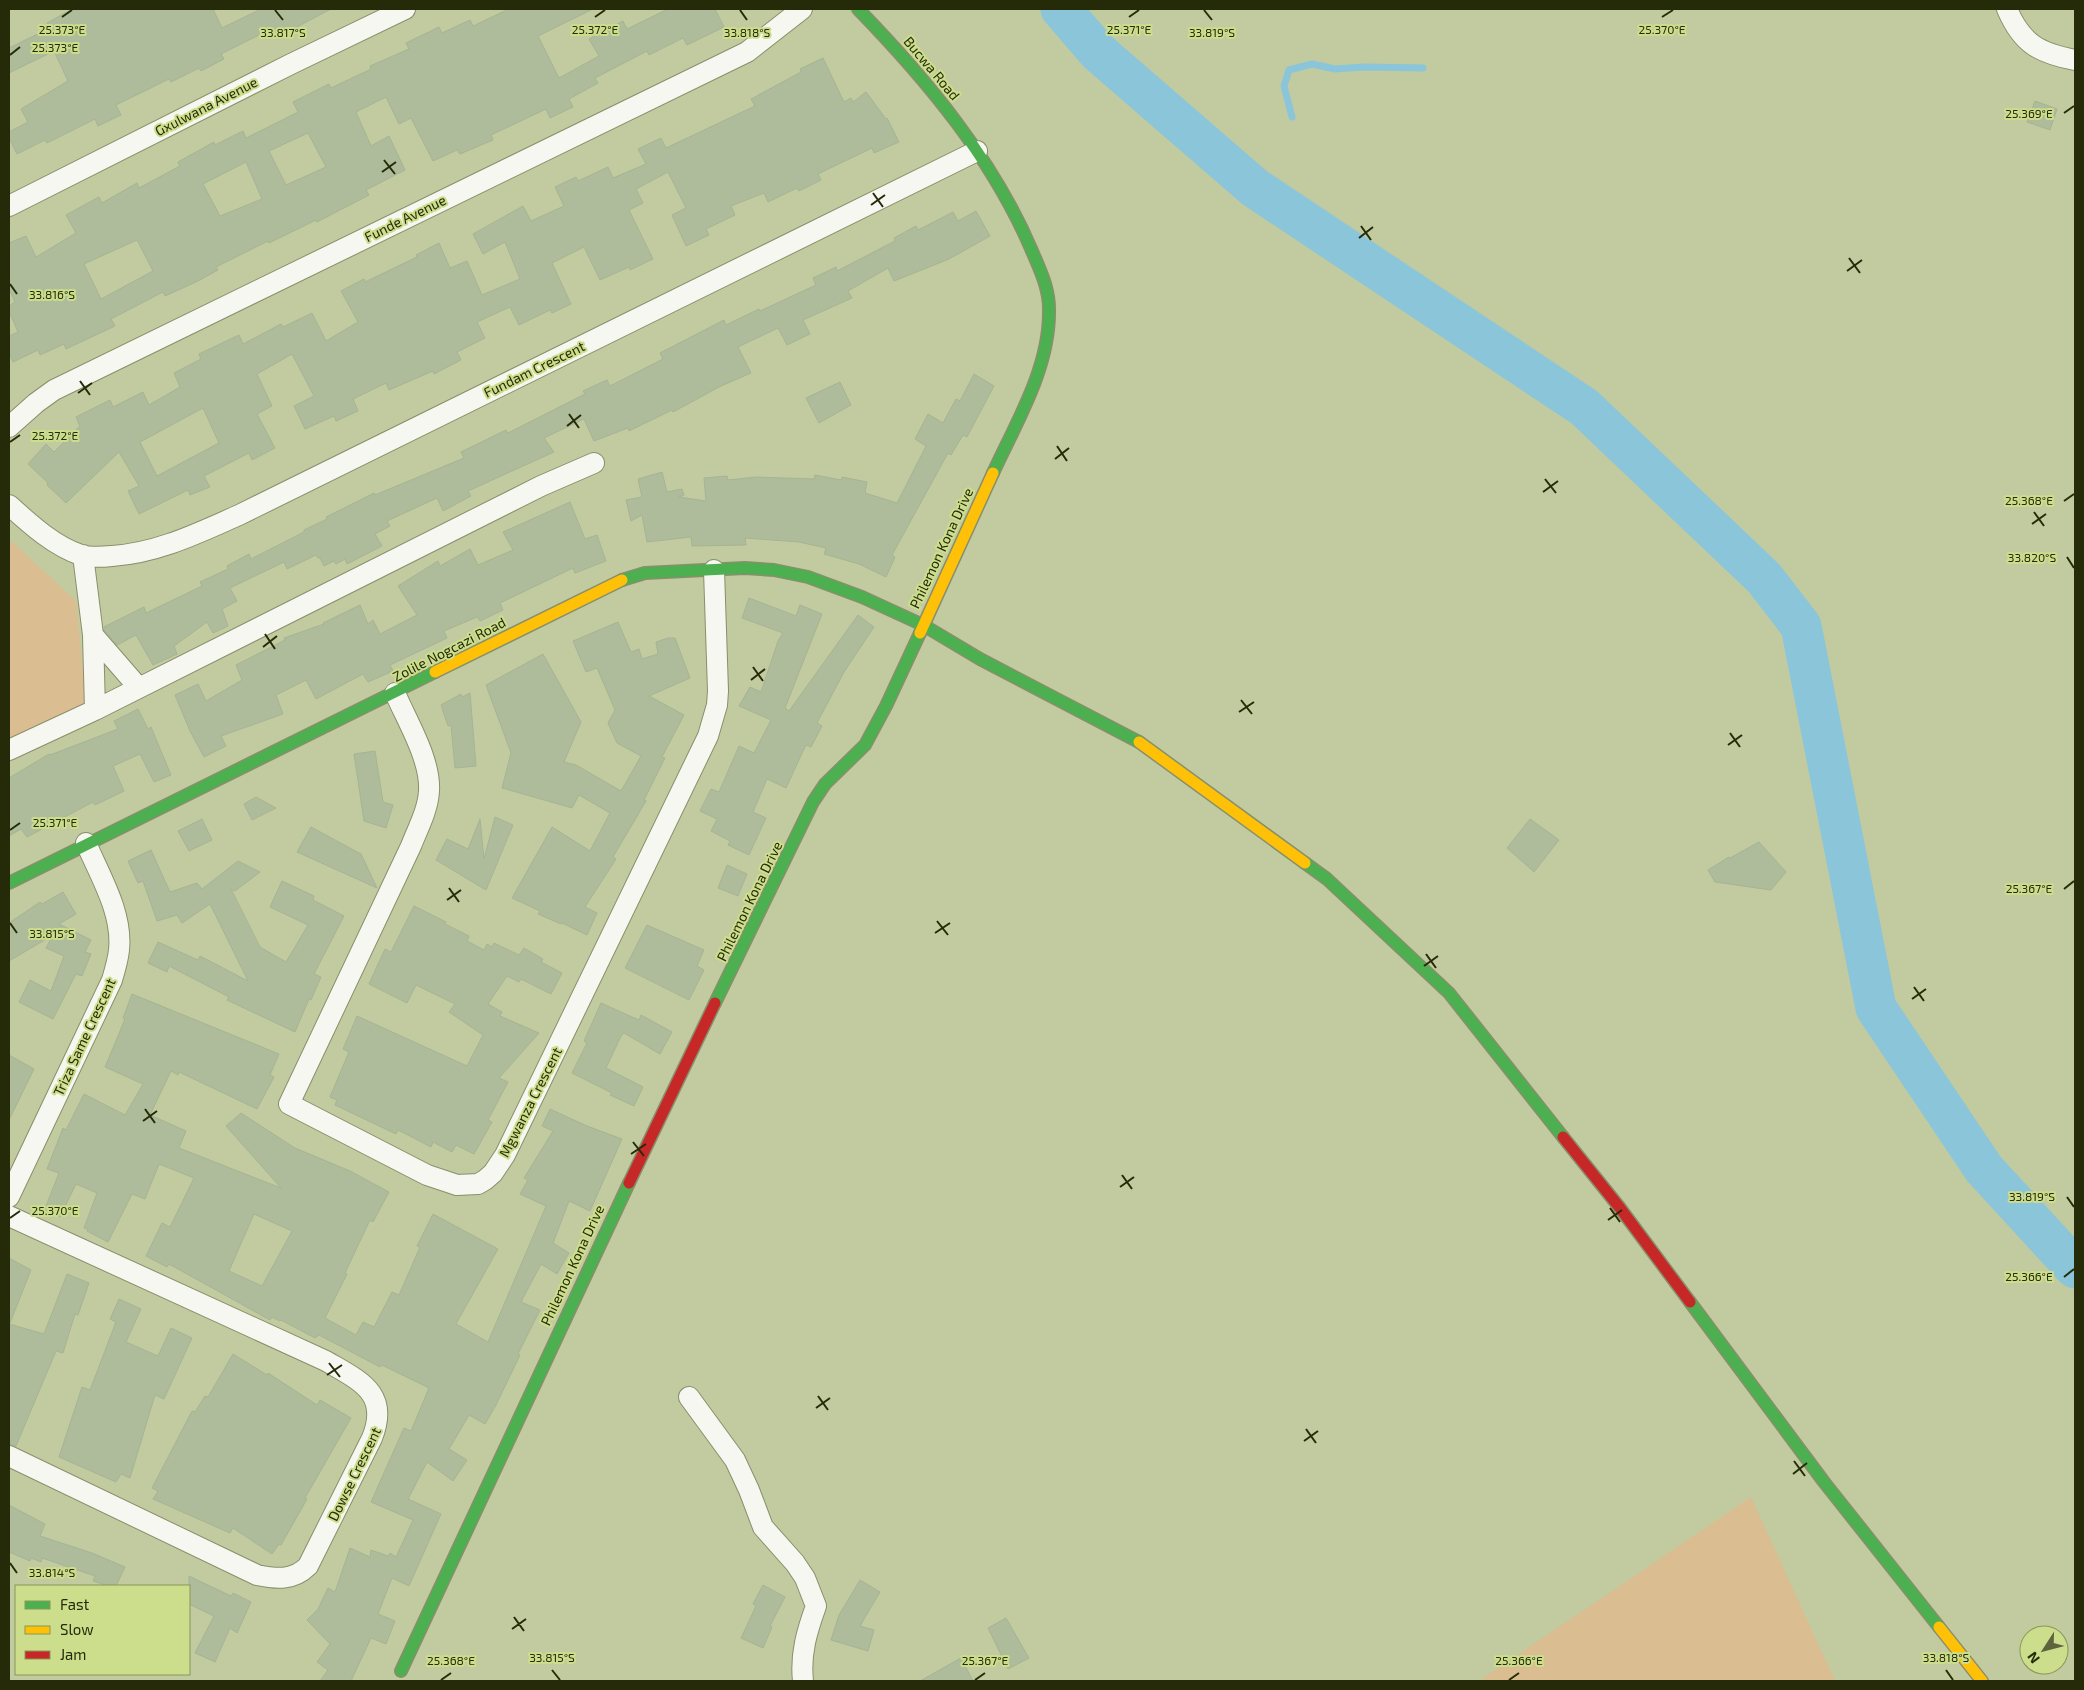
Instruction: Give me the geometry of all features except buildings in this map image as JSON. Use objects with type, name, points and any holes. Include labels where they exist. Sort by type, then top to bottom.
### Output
[{"type":"street","name":"Gxulwana Avenue","points":[[9,206],[291,64],[405,9]]},
{"type":"street","name":"Funde Avenue","points":[[9,427],[54,390],[748,52],[802,9]]},
{"type":"street","name":"Bucwa Road","points":[[858,9],[935,92],[977,151]]},
{"type":"street","points":[[2007,9],[2015,27],[2029,42],[2052,56],[2075,60]]},
{"type":"street","name":"Fundam Crescent","points":[[9,505],[68,550],[92,557],[131,555],[156,549],[190,537],[239,515],[977,151]]},
{"type":"street","name":"Philemon Kona Drive","points":[[401,1671],[592,1258],[813,802],[824,784],[865,745],[874,731],[1031,391],[1045,351],[1048,308],[1047,287],[1028,238],[977,151]]},
{"type":"street","points":[[9,750],[95,710],[533,491],[594,463]]},
{"type":"street","points":[[83,555],[93,635],[95,710]]},
{"type":"street","name":"Zolile Nogcazi Road","points":[[9,883],[86,843],[619,582],[645,573],[745,568],[774,570],[808,577],[862,597],[923,625],[980,659],[1137,741],[1327,879],[1449,993],[1620,1208],[1824,1482],[1982,1681]]},
{"type":"street","name":"Mgwanza Crescent","points":[[395,693],[429,774],[429,792],[424,813],[407,855],[289,1104],[427,1175],[457,1185],[478,1184],[492,1173],[505,1155],[708,736],[716,711],[718,691],[714,570]]},
{"type":"street","points":[[93,635],[138,688]]},
{"type":"street","name":"Triza Same Crescent","points":[[9,1197],[112,980],[119,949],[118,928],[114,909],[86,843]]},
{"type":"street","name":"Dowse Crescent","points":[[9,1216],[326,1361],[361,1382],[372,1395],[378,1408],[379,1422],[308,1566],[295,1576],[285,1578],[257,1575],[9,1456]]},
{"type":"street","points":[[689,1397],[735,1460],[750,1490],[763,1527],[795,1563],[809,1587],[816,1606],[805,1636],[801,1664],[803,1681]]},
{"type":"shaded area","points":[[9,539],[76,601],[86,704],[9,741]]},
{"type":"shaded area","points":[[1751,1497],[1835,1681],[1479,1681]]},
{"type":"waterway","points":[[1061,9],[1098,52],[1255,188],[1584,407],[1764,578],[1801,626],[1876,1008],[1984,1169],[2075,1268]]},
{"type":"waterway","points":[[1292,117],[1284,86],[1289,70],[1312,64],[1335,69],[1364,67],[1423,68]]},
{"type":"traffic: fast","points":[[858,9],[909,64],[956,122],[978,153],[1016,217],[1044,281],[1049,313],[1048,334],[1043,355],[1030,395],[993,473]]},
{"type":"traffic: fast","points":[[622,580],[645,573],[745,568],[774,570],[808,577],[862,597],[923,625],[980,659],[1139,742]]},
{"type":"traffic: fast","points":[[715,1003],[813,802],[825,784],[865,745],[886,706],[920,633]]},
{"type":"traffic: fast","points":[[9,883],[435,672]]},
{"type":"traffic: fast","points":[[1305,863],[1327,879],[1449,993],[1563,1137]]},
{"type":"traffic: fast","points":[[401,1671],[629,1183]]},
{"type":"traffic: fast","points":[[1690,1302],[1824,1482],[1939,1627]]},
{"type":"traffic: slow","points":[[920,633],[993,473]]},
{"type":"traffic: slow","points":[[435,672],[622,580]]},
{"type":"traffic: slow","points":[[1139,742],[1305,863]]},
{"type":"traffic: slow","points":[[1939,1627],[1982,1681]]},
{"type":"traffic: jam","points":[[629,1183],[715,1003]]},
{"type":"traffic: jam","points":[[1563,1137],[1620,1208],[1690,1302]]}]
